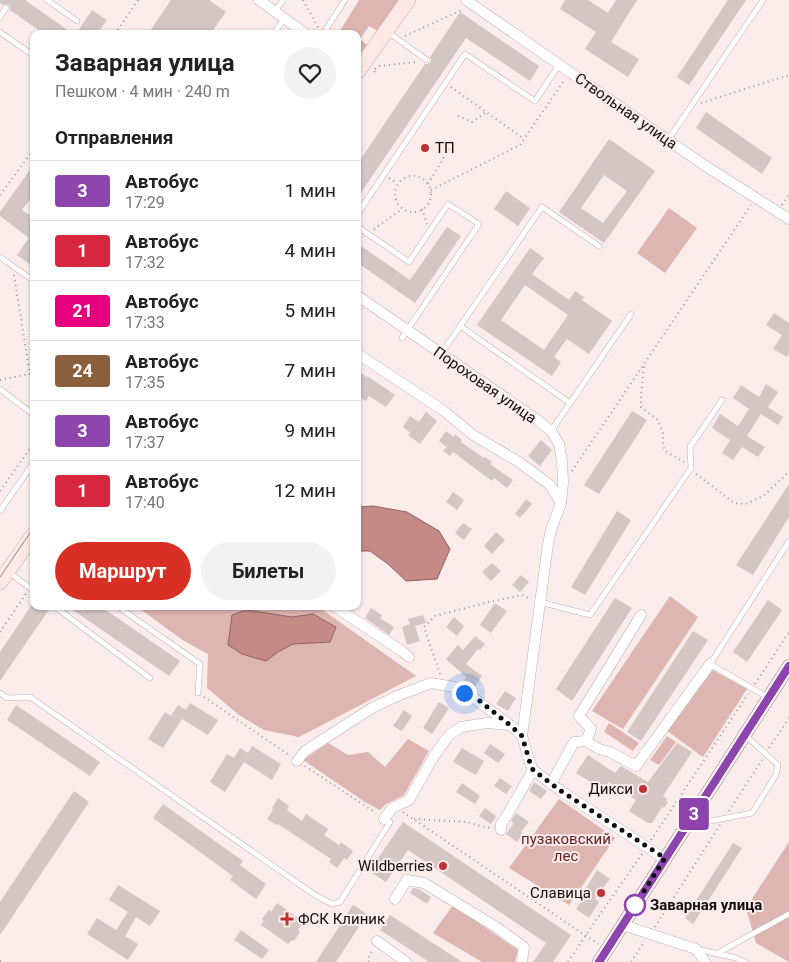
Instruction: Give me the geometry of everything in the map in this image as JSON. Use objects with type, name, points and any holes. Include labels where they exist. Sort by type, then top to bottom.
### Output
[{"type":"main road","points":[[361,71],[392,35],[408,0]]},
{"type":"main road","points":[[4,577],[30,543]]},
{"type":"street","points":[[259,0],[301,30]]},
{"type":"street","name":"Ствольная улица","points":[[470,2],[704,165],[789,219]]},
{"type":"street","name":"Пороховая улица","points":[[361,298],[404,334],[441,355],[536,419],[551,431],[559,444],[563,483],[561,503],[548,544],[522,736]]},
{"type":"street","points":[[361,356],[444,411],[473,434],[520,462],[550,485],[561,503]]},
{"type":"street","points":[[340,610],[409,658]]},
{"type":"street","points":[[586,741],[591,729],[579,716],[641,615]]},
{"type":"street","points":[[551,784],[574,742],[586,741],[636,766],[710,664]]},
{"type":"street","points":[[599,962],[789,666]]},
{"type":"street","points":[[297,761],[305,751],[372,708],[397,696],[431,683],[454,687],[476,698],[522,736],[533,770],[551,784],[665,858]]},
{"type":"street","points":[[387,821],[392,808],[409,800],[434,756],[449,735],[461,727],[487,723],[510,725]]},
{"type":"street","points":[[500,830],[501,824],[533,770]]},
{"type":"street","points":[[394,899],[408,880],[424,883],[496,927],[524,947],[522,962]]},
{"type":"street","points":[[623,925],[696,949],[705,962]]},
{"type":"street","points":[[378,941],[406,962]]},
{"type":"lane","points":[[47,0],[77,21]]},
{"type":"lane","points":[[275,11],[283,0]]},
{"type":"lane","points":[[325,30],[345,0]]},
{"type":"lane","points":[[668,140],[763,0]]},
{"type":"lane","points":[[0,17],[6,8]]},
{"type":"lane","points":[[276,30],[285,18]]},
{"type":"lane","points":[[0,32],[30,53]]},
{"type":"lane","points":[[392,35],[427,60]]},
{"type":"lane","points":[[361,209],[465,54],[535,101],[560,65]]},
{"type":"lane","points":[[443,72],[450,76]]},
{"type":"lane","points":[[361,230],[409,262],[448,204],[479,224],[404,334]]},
{"type":"lane","points":[[441,355],[542,207],[599,246]]},
{"type":"lane","points":[[0,257],[30,278]]},
{"type":"lane","points":[[551,431],[631,314]]},
{"type":"lane","points":[[460,326],[570,403]]},
{"type":"lane","points":[[0,389],[30,412]]},
{"type":"lane","points":[[540,602],[590,615],[691,468],[690,447],[722,400]]},
{"type":"lane","points":[[0,511],[30,468]]},
{"type":"lane","points":[[769,698],[710,664],[789,541]]},
{"type":"lane","points":[[4,577],[30,588]]},
{"type":"lane","points":[[59,610],[150,678]]},
{"type":"lane","points":[[123,610],[200,664],[198,693]]},
{"type":"lane","points":[[0,693],[7,698],[30,697],[307,889],[332,904],[340,902],[387,821]]},
{"type":"lane","points":[[687,825],[752,814],[776,775],[778,764],[745,735]]},
{"type":"lane","points":[[716,954],[789,914]]},
{"type":"lane","points":[[696,949],[736,958],[745,962]]},
{"type":"path","points":[[118,30],[138,0]]},
{"type":"path","points":[[303,0],[320,30]]},
{"type":"path","points":[[392,35],[470,2]]},
{"type":"path","points":[[361,71],[379,66],[417,63],[427,60]]},
{"type":"path","points":[[430,190],[520,145],[570,72]]},
{"type":"path","points":[[691,107],[789,75]]},
{"type":"path","points":[[445,83],[524,139]]},
{"type":"path","points":[[458,116],[472,122],[486,112]]},
{"type":"path","points":[[428,184],[454,142]]},
{"type":"path","points":[[0,195],[30,154]]},
{"type":"path","points":[[384,174],[398,184]]},
{"type":"path","points":[[416,176],[428,184],[430,198],[428,204],[422,209],[416,212],[409,212],[397,204],[394,190],[402,178],[416,176]]},
{"type":"path","points":[[778,212],[789,194]]},
{"type":"path","points":[[563,483],[756,198]]},
{"type":"path","points":[[368,234],[402,209]]},
{"type":"path","points":[[422,209],[430,231]]},
{"type":"path","points":[[0,380],[30,374],[12,266]]},
{"type":"path","points":[[0,492],[30,449]]},
{"type":"path","points":[[0,632],[30,592]]},
{"type":"path","points":[[443,685],[424,627],[435,616],[522,595],[540,602]]},
{"type":"path","points":[[568,962],[647,847],[789,632]]},
{"type":"path","points":[[198,693],[387,821],[398,809],[607,950]]},
{"type":"path","points":[[631,962],[789,718]]},
{"type":"path","points":[[413,819],[468,822],[500,830]]},
{"type":"path","points":[[369,962],[368,959],[378,941]]},
{"type":"green space","points":[[359,0],[400,0],[378,31],[369,26],[361,38],[361,30],[340,30]]},
{"type":"green space","points":[[361,40],[368,46],[361,56]]},
{"type":"green space","points":[[669,208],[697,228],[665,273],[637,253]]},
{"type":"green space","points":[[670,596],[698,617],[623,729],[592,711]]},
{"type":"green space","points":[[141,610],[323,610],[416,676],[299,737],[264,730],[239,715],[207,688],[208,654],[184,641]]},
{"type":"green space","points":[[713,670],[747,689],[703,757],[666,730]]},
{"type":"green space","points":[[609,723],[639,743],[633,751],[604,732]]},
{"type":"green space","points":[[667,736],[676,742],[659,765],[650,760]]},
{"type":"green space","points":[[408,739],[429,751],[404,795],[386,804],[380,810],[303,760],[328,743],[348,755],[368,752],[385,767]]},
{"type":"green space","name":"пузаковский лес","points":[[559,799],[615,838],[569,905],[509,868]]},
{"type":"green space","points":[[789,842],[789,962],[756,943],[746,908]]},
{"type":"green space","points":[[453,905],[518,950],[515,962],[482,962],[433,933]]},
{"type":"shaded area","points":[[373,506],[407,512],[439,531],[450,549],[437,579],[406,581],[388,564],[370,551],[361,551],[361,507]]},
{"type":"shaded area","points":[[247,610],[292,617],[313,614],[336,627],[330,642],[293,644],[266,661],[242,654],[228,645],[232,615]]},
{"type":"building","points":[[0,0],[25,0],[67,30],[38,30],[10,10],[9,5],[0,3]]},
{"type":"building","points":[[171,0],[209,0],[226,12],[213,30],[151,30]]},
{"type":"building","points":[[565,0],[588,0],[608,13],[616,0],[637,0],[611,42],[639,59],[628,77],[585,49],[596,32],[560,9]]},
{"type":"building","points":[[728,0],[746,0],[689,85],[677,77]]},
{"type":"building","points":[[92,10],[107,20],[100,30],[79,30]]},
{"type":"building","points":[[460,12],[539,66],[530,81],[466,38],[361,193],[361,159],[425,64],[431,62],[430,57]]},
{"type":"building","points":[[706,112],[772,158],[762,174],[696,128]]},
{"type":"building","points":[[609,139],[655,171],[604,243],[559,212]],"holes":[[[604,175],[627,191],[603,223],[581,208]]]},
{"type":"building","points":[[30,170],[30,199],[22,210],[30,215],[30,264],[17,255],[29,238],[0,216],[0,212]]},
{"type":"building","points":[[506,191],[530,208],[518,226],[494,209]]},
{"type":"building","points":[[447,227],[461,236],[415,303],[361,265],[361,246],[410,280]]},
{"type":"building","points":[[530,248],[544,258],[532,274],[569,300],[575,291],[584,297],[582,300],[612,321],[589,354],[567,339],[554,357],[561,362],[552,376],[477,325]],"holes":[[[525,285],[568,315],[544,350],[501,320]]]},
{"type":"building","points":[[774,313],[789,323],[789,353],[787,357],[773,349],[782,335],[766,325]]},
{"type":"building","points":[[361,373],[395,395],[386,407],[369,396],[366,401],[361,398]]},
{"type":"building","points":[[766,384],[778,392],[768,407],[783,417],[778,425],[761,414],[747,436],[765,447],[758,457],[742,447],[733,460],[722,453],[730,440],[712,428],[720,414],[738,426],[749,409],[733,398],[741,385],[759,397]]},
{"type":"building","points":[[632,411],[647,420],[599,494],[584,485]]},
{"type":"building","points":[[426,412],[437,421],[420,444],[408,435],[411,433],[403,427],[410,416],[419,422]]},
{"type":"building","points":[[446,431],[454,437],[455,434],[462,440],[461,442],[492,462],[490,464],[513,480],[507,488],[494,478],[492,481],[453,452],[450,456],[443,451],[447,447],[439,441]]},
{"type":"building","points":[[541,440],[552,450],[540,466],[528,456]]},
{"type":"building","points":[[789,484],[789,517],[753,575],[736,565]]},
{"type":"building","points":[[453,492],[464,500],[457,510],[446,502]]},
{"type":"building","points":[[526,499],[532,504],[520,518],[515,514]]},
{"type":"building","points":[[617,511],[631,520],[585,595],[571,587]]},
{"type":"building","points":[[463,523],[472,529],[464,540],[455,533]]},
{"type":"building","points":[[496,532],[505,540],[492,554],[484,546]]},
{"type":"building","points":[[492,563],[501,571],[491,581],[482,572]]},
{"type":"building","points":[[521,575],[529,582],[520,592],[512,585]]},
{"type":"building","points":[[615,598],[632,608],[572,701],[556,689]]},
{"type":"building","points":[[768,600],[782,610],[747,662],[733,652]]},
{"type":"building","points":[[495,603],[507,611],[491,633],[480,625]]},
{"type":"building","points":[[30,607],[30,610],[49,610],[0,681],[0,652]]},
{"type":"building","points":[[371,608],[382,615],[380,618],[394,627],[389,635],[365,618]]},
{"type":"building","points":[[73,610],[106,610],[180,661],[169,676]]},
{"type":"building","points":[[423,615],[426,623],[415,626],[420,641],[407,645],[402,627],[410,624],[408,619]]},
{"type":"building","points":[[454,617],[464,626],[457,636],[446,627]]},
{"type":"building","points":[[693,631],[708,640],[641,741],[627,732]]},
{"type":"building","points":[[475,636],[485,644],[480,650],[478,649],[466,664],[482,676],[473,689],[463,682],[466,677],[446,659],[458,645],[463,650]]},
{"type":"building","points":[[505,691],[516,698],[508,711],[496,704]]},
{"type":"building","points":[[439,702],[449,708],[432,734],[423,728]]},
{"type":"building","points":[[190,703],[218,720],[208,735],[182,719],[163,748],[148,739],[165,712],[171,716],[178,705],[186,710]]},
{"type":"building","points":[[16,705],[100,762],[90,776],[7,720]]},
{"type":"building","points":[[404,710],[412,716],[402,731],[393,726]]},
{"type":"building","points":[[677,743],[692,752],[663,796],[668,802],[664,808],[662,807],[652,823],[648,823],[629,811],[636,800],[609,782],[604,790],[576,773],[588,755],[615,773],[621,766],[648,782]]},
{"type":"building","points":[[490,744],[505,754],[498,763],[484,753]]},
{"type":"building","points":[[252,746],[281,764],[272,780],[244,762],[225,792],[210,782],[227,754],[234,758],[240,748],[248,753]]},
{"type":"building","points":[[462,748],[484,761],[476,775],[453,762]]},
{"type":"building","points":[[500,778],[512,786],[506,794],[494,786]]},
{"type":"building","points":[[534,782],[547,791],[541,799],[529,791]]},
{"type":"building","points":[[462,783],[480,796],[475,804],[456,792]]},
{"type":"building","points":[[74,791],[89,802],[0,935],[0,902]]},
{"type":"building","points":[[278,798],[289,806],[287,810],[302,821],[306,814],[328,829],[324,835],[339,845],[341,842],[353,851],[347,860],[344,858],[337,868],[329,862],[331,859],[278,824],[276,825],[267,819]]},
{"type":"building","points":[[163,804],[243,861],[240,865],[266,884],[256,899],[230,880],[233,876],[153,818]]},
{"type":"building","points":[[485,808],[496,816],[491,824],[479,816]]},
{"type":"building","points":[[516,813],[529,822],[521,832],[523,834],[517,842],[506,834],[514,823],[511,821]]},
{"type":"building","points":[[403,822],[571,935],[553,962],[533,962],[546,943],[408,850],[386,882],[369,871]]},
{"type":"building","points":[[733,843],[742,848],[693,924],[685,918]]},
{"type":"building","points":[[597,870],[610,879],[595,899],[599,902],[589,918],[576,909],[589,890],[586,888]]},
{"type":"building","points":[[118,885],[160,911],[150,926],[136,917],[125,936],[138,944],[128,960],[87,934],[97,918],[116,930],[128,912],[109,900]]},
{"type":"building","points":[[413,888],[419,889],[431,897],[427,904],[410,893]]},
{"type":"building","points":[[277,903],[304,922],[298,930],[300,932],[294,941],[292,940],[288,944],[261,925],[264,921],[262,919],[269,910],[271,912]]},
{"type":"building","points":[[353,905],[367,914],[336,962],[316,962]]},
{"type":"building","points":[[390,915],[462,962],[429,962],[380,930]]},
{"type":"building","points":[[241,930],[269,950],[262,959],[234,940]]},
{"type":"tram line","points":[[0,577],[30,533]]},
{"type":"bus line","name":"3","points":[[599,962],[789,666]]},
{"type":"place","name":"ТП","points":[[425,148]]},
{"type":"place","name":"Дикси","points":[[643,789]]},
{"type":"place","name":"Wildberries","points":[[443,866]]},
{"type":"place","name":"Славица","points":[[601,893]]},
{"type":"place","name":"Заварная улица","points":[[635,905]]},
{"type":"place","name":"ФСК Клиник","points":[[287,919]]},
{"type":"route","points":[[464,693],[476,698],[522,736],[533,770],[561,791],[665,858],[635,905]]}]
